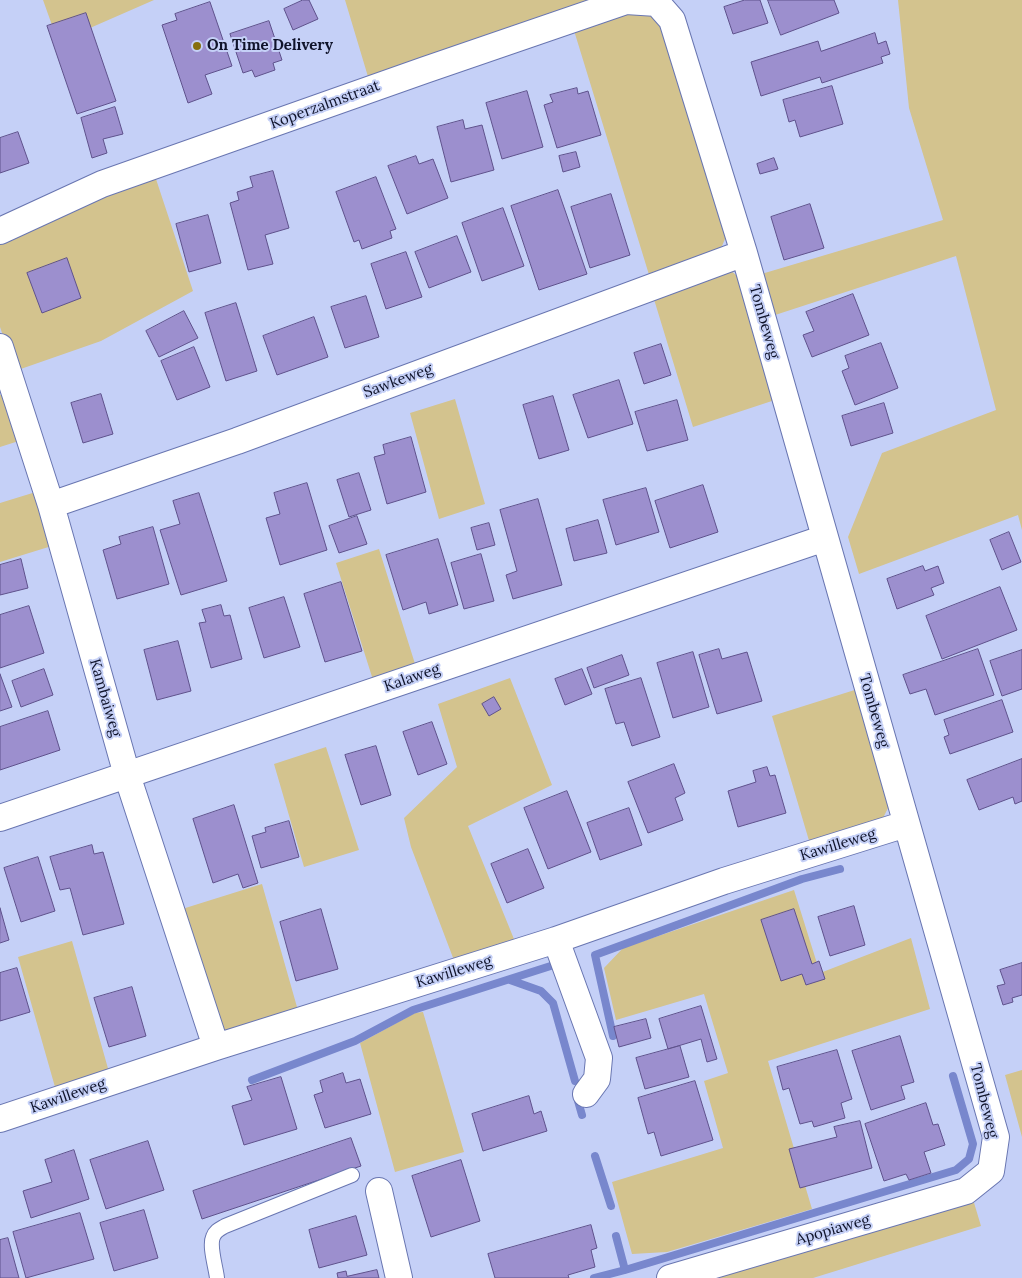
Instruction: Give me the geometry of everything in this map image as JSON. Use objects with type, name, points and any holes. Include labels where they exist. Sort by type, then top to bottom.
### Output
[{"type":"street","name":"Koperzalmstraat","points":[[0,231],[102,184],[426,70],[626,1],[657,3]]},
{"type":"street","name":"Tombeweg","points":[[657,3],[672,20],[744,253],[996,1137],[991,1171]]},
{"type":"street","name":"Sawkeweg","points":[[52,505],[237,441],[744,253]]},
{"type":"street","name":"Kambaiweg","points":[[0,347],[52,505],[127,775],[216,1047]]},
{"type":"street","name":"Kalaweg","points":[[0,818],[825,538]]},
{"type":"street","name":"Kawilleweg","points":[[0,1119],[216,1047],[556,940],[724,881],[906,824]]},
{"type":"street","points":[[556,940],[599,1058],[597,1079],[586,1094]]},
{"type":"street","name":"Apopiaweg","points":[[670,1278],[966,1191],[991,1171]]},
{"type":"street","points":[[379,1191],[399,1278]]},
{"type":"lane","points":[[217,1278],[212,1245],[212,1238],[216,1231],[352,1174]]},
{"type":"shaded area","points":[[43,0],[154,0],[58,42]]},
{"type":"shaded area","points":[[345,0],[605,0],[369,80]]},
{"type":"shaded area","points":[[898,0],[1022,0],[1022,530],[1018,515],[859,574],[848,537],[882,453],[996,410],[956,256],[769,317],[758,275],[943,220],[909,108]]},
{"type":"shaded area","points":[[623,8],[653,15],[669,31],[728,232],[722,246],[705,257],[650,278],[572,24]]},
{"type":"shaded area","points":[[154,173],[193,291],[101,341],[15,371],[0,327],[0,241]]},
{"type":"shaded area","points":[[729,269],[744,285],[778,399],[693,427],[653,296]]},
{"type":"shaded area","points":[[7,393],[22,440],[0,447],[0,395]]},
{"type":"shaded area","points":[[455,399],[485,504],[439,519],[410,413]]},
{"type":"shaded area","points":[[39,491],[55,545],[0,562],[0,503]]},
{"type":"shaded area","points":[[379,549],[416,667],[373,680],[336,563]]},
{"type":"shaded area","points":[[510,678],[552,785],[468,826],[516,944],[455,963],[411,847],[404,818],[457,767],[438,704]]},
{"type":"shaded area","points":[[861,688],[889,806],[883,818],[810,844],[772,716]]},
{"type":"shaded area","points":[[326,747],[359,850],[304,867],[274,764]]},
{"type":"shaded area","points":[[262,884],[297,1007],[294,1015],[222,1036],[179,910]]},
{"type":"shaded area","points":[[794,890],[820,973],[911,938],[930,1009],[768,1061],[812,1209],[667,1252],[632,1254],[612,1182],[723,1148],[704,1081],[728,1073],[704,994],[616,1020],[604,968],[623,948]]},
{"type":"shaded area","points":[[72,941],[109,1072],[55,1087],[18,957]]},
{"type":"shaded area","points":[[423,1012],[464,1152],[395,1172],[360,1043],[415,1013]]},
{"type":"shaded area","points":[[1022,1070],[1022,1137],[1005,1075]]},
{"type":"shaded area","points":[[972,1196],[981,1226],[813,1278],[695,1278]]},
{"type":"building","points":[[303,0],[309,0],[318,19],[293,30],[284,9]]},
{"type":"building","points":[[745,0],[760,0],[768,23],[733,34],[724,7]]},
{"type":"building","points":[[768,0],[834,0],[839,13],[781,35]]},
{"type":"building","name":"On Time Delivery","points":[[210,2],[232,66],[205,75],[212,94],[188,103],[162,25],[177,20],[175,14]]},
{"type":"building","points":[[86,13],[116,101],[77,114],[47,26]]},
{"type":"building","points":[[269,21],[282,60],[273,63],[275,70],[255,77],[252,70],[243,73],[230,34]]},
{"type":"building","points":[[875,33],[878,44],[886,41],[890,54],[881,57],[883,63],[822,83],[820,77],[761,96],[751,62],[818,41],[821,51]]},
{"type":"building","points":[[832,86],[843,124],[800,137],[795,120],[789,122],[783,100]]},
{"type":"building","points":[[577,88],[578,94],[588,91],[601,135],[557,148],[544,105],[553,102],[550,95]]},
{"type":"building","points":[[527,91],[543,147],[502,159],[486,103]]},
{"type":"building","points":[[115,107],[123,134],[103,139],[107,153],[92,158],[81,118]]},
{"type":"building","points":[[463,120],[465,129],[482,125],[494,170],[451,182],[437,127]]},
{"type":"building","points":[[18,132],[29,163],[0,173],[0,138]]},
{"type":"building","points":[[576,152],[580,167],[563,172],[559,156]]},
{"type":"building","points":[[416,156],[419,164],[433,159],[448,198],[407,214],[388,166]]},
{"type":"building","points":[[774,158],[778,169],[760,174],[757,164]]},
{"type":"building","points":[[273,171],[289,228],[265,235],[273,264],[248,270],[230,203],[239,200],[237,192],[253,187],[250,177]]},
{"type":"building","points":[[376,177],[396,229],[390,231],[392,238],[362,249],[359,240],[354,242],[336,192]]},
{"type":"building","points":[[558,190],[587,274],[539,290],[511,206]]},
{"type":"building","points":[[611,194],[630,255],[590,268],[571,207]]},
{"type":"building","points":[[810,204],[824,248],[784,260],[771,217]]},
{"type":"building","points":[[503,208],[524,266],[482,281],[462,223]]},
{"type":"building","points":[[208,215],[221,263],[189,272],[176,224]]},
{"type":"building","points":[[457,236],[471,272],[429,288],[415,252]]},
{"type":"building","points":[[406,252],[422,297],[386,309],[371,264]]},
{"type":"building","points":[[67,258],[81,298],[42,313],[27,273]]},
{"type":"building","points":[[853,294],[869,335],[812,357],[803,335],[814,331],[806,312]]},
{"type":"building","points":[[366,296],[379,337],[345,348],[331,307]]},
{"type":"building","points":[[236,303],[257,371],[226,381],[205,313]]},
{"type":"building","points":[[184,311],[198,338],[159,357],[146,331]]},
{"type":"building","points":[[314,317],[328,357],[277,375],[263,336]]},
{"type":"building","points":[[881,343],[898,388],[855,405],[842,371],[849,368],[845,356]]},
{"type":"building","points":[[661,344],[671,375],[644,384],[634,353]]},
{"type":"building","points":[[194,347],[210,387],[177,400],[161,361]]},
{"type":"building","points":[[619,380],[633,424],[588,438],[573,395]]},
{"type":"building","points":[[101,394],[113,434],[83,443],[71,403]]},
{"type":"building","points":[[553,396],[569,450],[539,459],[523,405]]},
{"type":"building","points":[[677,400],[688,440],[647,451],[635,412]]},
{"type":"building","points":[[884,403],[893,433],[851,446],[842,416]]},
{"type":"building","points":[[411,437],[426,492],[387,504],[374,457],[385,454],[383,445]]},
{"type":"building","points":[[359,473],[371,510],[349,517],[337,480]]},
{"type":"building","points":[[307,483],[327,550],[280,565],[266,518],[280,514],[274,493]]},
{"type":"building","points":[[703,485],[718,532],[670,548],[655,501]]},
{"type":"building","points":[[646,488],[659,532],[616,545],[603,500]]},
{"type":"building","points":[[199,493],[227,581],[181,595],[160,530],[180,524],[173,501]]},
{"type":"building","points":[[538,499],[562,585],[513,599],[506,575],[517,571],[500,510]]},
{"type":"building","points":[[357,516],[367,544],[339,553],[329,526]]},
{"type":"building","points":[[598,520],[607,553],[574,561],[566,529]]},
{"type":"building","points":[[489,523],[495,545],[477,550],[471,528]]},
{"type":"building","points":[[153,527],[169,584],[117,599],[103,550],[121,544],[119,537]]},
{"type":"building","points":[[1009,532],[1021,562],[1002,570],[990,540]]},
{"type":"building","points":[[438,539],[458,605],[429,614],[426,602],[403,610],[386,555]]},
{"type":"building","points":[[481,554],[494,601],[464,609],[451,563]]},
{"type":"building","points":[[21,559],[28,588],[0,595],[0,565]]},
{"type":"building","points":[[923,566],[925,571],[938,566],[944,583],[931,588],[934,595],[897,609],[887,579]]},
{"type":"building","points":[[341,582],[362,651],[325,662],[304,594]]},
{"type":"building","points":[[1000,587],[1017,630],[942,659],[926,616]]},
{"type":"building","points":[[284,597],[300,647],[264,658],[249,608]]},
{"type":"building","points":[[221,605],[224,616],[230,615],[242,659],[211,668],[199,623],[206,622],[202,610]]},
{"type":"building","points":[[29,606],[44,653],[0,668],[0,615]]},
{"type":"building","points":[[178,641],[191,691],[157,700],[144,650]]},
{"type":"building","points":[[719,649],[722,659],[747,652],[762,701],[717,714],[699,655]]},
{"type":"building","points":[[978,649],[994,695],[935,715],[926,689],[910,694],[903,675]]},
{"type":"building","points":[[1022,650],[1022,689],[1002,696],[990,661]]},
{"type":"building","points":[[693,652],[709,707],[673,718],[657,663]]},
{"type":"building","points":[[622,655],[629,675],[594,688],[587,668]]},
{"type":"building","points":[[44,669],[53,695],[21,707],[12,681]]},
{"type":"building","points":[[582,669],[592,694],[565,705],[555,679]]},
{"type":"building","points":[[0,674],[12,707],[0,711]]},
{"type":"building","points":[[641,678],[660,737],[632,746],[624,722],[616,724],[605,689]]},
{"type":"building","points":[[494,697],[501,709],[489,716],[482,704]]},
{"type":"building","points":[[1002,700],[1013,732],[950,754],[944,737],[949,735],[944,720]]},
{"type":"building","points":[[48,711],[60,750],[0,770],[0,727]]},
{"type":"building","points":[[432,722],[447,764],[418,775],[403,732]]},
{"type":"building","points":[[376,746],[391,795],[361,805],[345,755]]},
{"type":"building","points":[[1022,759],[1022,801],[1015,804],[1013,797],[979,810],[967,780]]},
{"type":"building","points":[[674,764],[685,793],[675,798],[683,820],[648,833],[628,782]]},
{"type":"building","points":[[767,767],[770,776],[775,775],[786,813],[738,827],[728,791],[756,782],[753,771]]},
{"type":"building","points":[[567,791],[591,852],[548,869],[524,808]]},
{"type":"building","points":[[234,805],[258,883],[243,888],[238,874],[213,883],[193,819]]},
{"type":"building","points":[[629,808],[642,845],[600,860],[587,823]]},
{"type":"building","points":[[289,821],[299,857],[261,868],[252,836],[266,832],[265,828]]},
{"type":"building","points":[[92,845],[94,854],[103,852],[124,924],[83,935],[70,888],[60,890],[50,857]]},
{"type":"building","points":[[528,849],[544,888],[507,903],[491,864]]},
{"type":"building","points":[[38,857],[55,911],[21,922],[4,868]]},
{"type":"building","points":[[854,906],[865,945],[830,956],[818,917]]},
{"type":"building","points":[[0,908],[9,940],[0,943]]},
{"type":"building","points":[[321,909],[338,969],[296,981],[280,922]]},
{"type":"building","points":[[794,909],[812,964],[819,961],[825,979],[806,985],[802,974],[781,981],[761,920]]},
{"type":"building","points":[[1022,963],[1022,995],[1012,998],[1013,1002],[1003,1005],[997,986],[1005,984],[1000,970]]},
{"type":"building","points":[[17,968],[30,1012],[0,1021],[0,973]]},
{"type":"building","points":[[132,987],[146,1036],[109,1047],[94,998]]},
{"type":"building","points":[[701,1006],[717,1059],[707,1062],[701,1039],[668,1049],[659,1019]]},
{"type":"building","points":[[646,1019],[651,1038],[619,1047],[614,1027]]},
{"type":"building","points":[[900,1036],[914,1082],[901,1086],[905,1099],[871,1110],[852,1051]]},
{"type":"building","points":[[680,1046],[689,1077],[645,1089],[636,1058]]},
{"type":"building","points":[[837,1050],[852,1099],[841,1103],[845,1118],[814,1127],[812,1121],[800,1124],[789,1088],[783,1090],[777,1067]]},
{"type":"building","points":[[343,1073],[346,1083],[360,1079],[371,1114],[325,1128],[314,1095],[323,1092],[320,1081]]},
{"type":"building","points":[[281,1077],[297,1129],[244,1145],[232,1106],[252,1100],[247,1087]]},
{"type":"building","points":[[695,1081],[713,1140],[661,1156],[654,1132],[648,1134],[638,1098]]},
{"type":"building","points":[[529,1096],[534,1114],[541,1111],[547,1131],[483,1151],[472,1114]]},
{"type":"building","points":[[926,1103],[933,1125],[938,1124],[945,1145],[924,1152],[931,1173],[909,1180],[906,1174],[884,1181],[865,1124]]},
{"type":"building","points":[[860,1121],[872,1168],[800,1188],[789,1149],[837,1137],[834,1127]]},
{"type":"building","points":[[351,1138],[361,1166],[202,1219],[193,1191]]},
{"type":"building","points":[[148,1141],[164,1190],[106,1209],[90,1160]]},
{"type":"building","points":[[74,1150],[89,1199],[31,1218],[23,1191],[52,1182],[45,1160]]},
{"type":"building","points":[[461,1160],[480,1221],[431,1237],[412,1176]]},
{"type":"building","points":[[144,1210],[158,1258],[114,1271],[100,1223]]},
{"type":"building","points":[[80,1213],[94,1259],[26,1278],[13,1232]]},
{"type":"building","points":[[356,1216],[367,1255],[319,1268],[309,1230]]},
{"type":"building","points":[[591,1225],[597,1248],[591,1250],[595,1267],[568,1275],[569,1278],[495,1278],[488,1254]]},
{"type":"building","points":[[8,1238],[19,1278],[0,1278],[0,1240]]},
{"type":"building","points":[[377,1270],[379,1278],[338,1278],[337,1273],[346,1271],[347,1276]]},
{"type":"waterway","points":[[613,1036],[595,955],[802,879],[840,869]]},
{"type":"waterway","points":[[252,1080],[355,1041],[413,1010],[560,963]]},
{"type":"waterway","points":[[510,980],[541,991],[553,1003],[575,1081]]},
{"type":"waterway","points":[[625,1270],[956,1170],[969,1159],[973,1144],[953,1076]]},
{"type":"waterway","points":[[578,1101],[582,1115]]},
{"type":"waterway","points":[[595,1156],[611,1206]]},
{"type":"waterway","points":[[594,1278],[625,1270],[616,1236]]},
{"type":"place","name":"On Time Delivery","points":[[197,46]]}]
